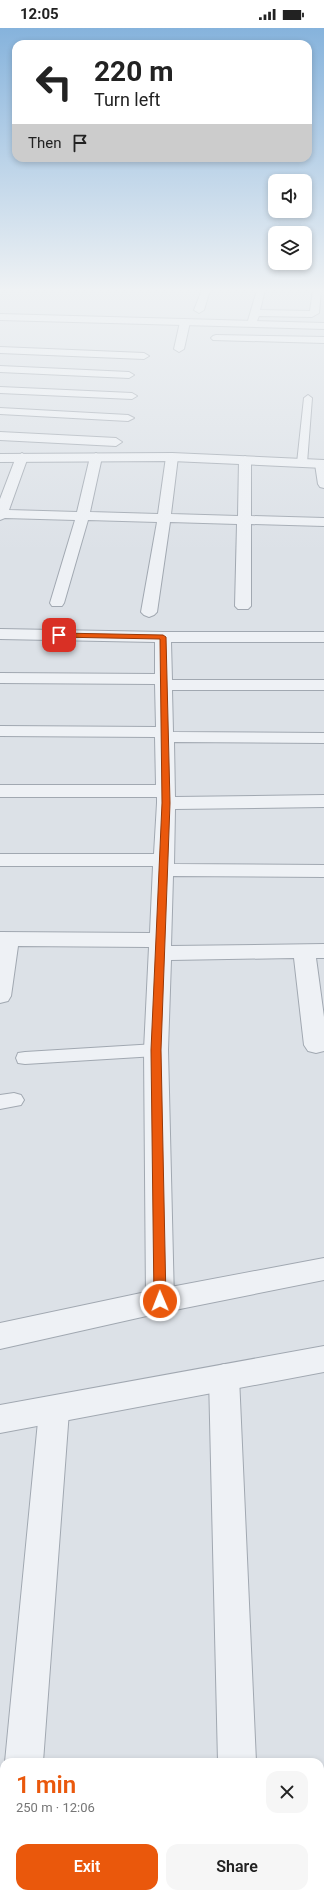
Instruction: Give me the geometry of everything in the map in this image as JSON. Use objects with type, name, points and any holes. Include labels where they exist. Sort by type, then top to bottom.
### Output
[{"type":"street","points":[[2,392],[15,377]]},
{"type":"street","points":[[2,392],[132,396]]},
{"type":"street","points":[[0,411],[128,418]]},
{"type":"street","points":[[0,436],[116,442]]},
{"type":"street","points":[[57,603],[82,518],[96,457]]},
{"type":"street","points":[[149,612],[172,457]]},
{"type":"street","points":[[0,458],[172,457],[322,464],[324,484]]},
{"type":"street","points":[[22,458],[0,515],[82,518],[324,522]]},
{"type":"street","points":[[243,606],[245,460]]},
{"type":"street","points":[[0,634],[163,637],[324,637]]},
{"type":"street","points":[[160,1301],[156,1050],[166,797],[163,637]]},
{"type":"street","points":[[0,678],[324,685]]},
{"type":"street","points":[[0,731],[324,738]]},
{"type":"street","points":[[0,791],[324,801]]},
{"type":"street","points":[[0,860],[324,870]]},
{"type":"street","points":[[0,996],[4,939],[314,951],[316,1045]]},
{"type":"street","points":[[0,1336],[160,1301],[324,1269]]},
{"type":"street","points":[[0,1419],[54,1411],[224,1377],[324,1359]]},
{"type":"street","points":[[224,1377],[237,1758]]},
{"type":"street","points":[[24,1758],[54,1411]]},
{"type":"lane","points":[[302,463],[308,398]]},
{"type":"lane","points":[[25,1058],[156,1050]]},
{"type":"route","points":[[59,635],[163,637],[166,803],[156,1050],[160,1301]]}]
